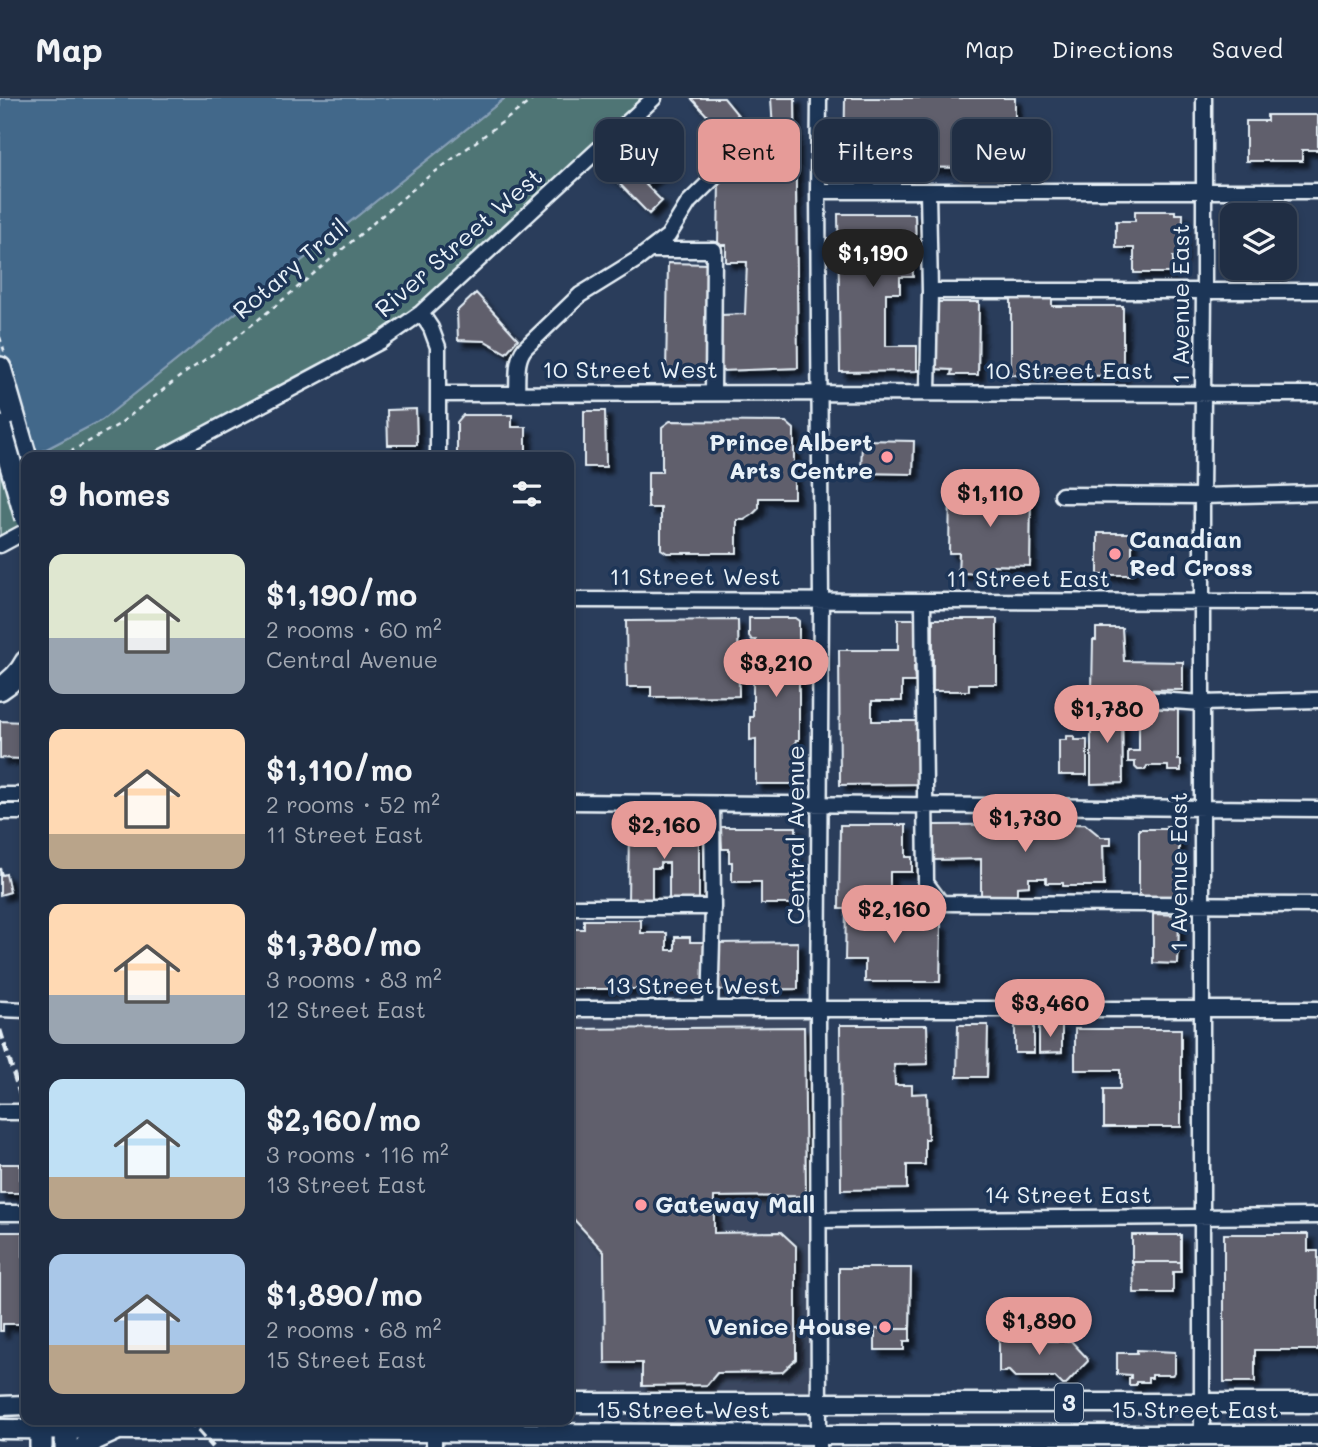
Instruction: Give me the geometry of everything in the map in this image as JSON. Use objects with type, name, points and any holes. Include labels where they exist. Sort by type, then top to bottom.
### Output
[{"type":"highway","points":[[0,368],[24,452]]},
{"type":"highway","points":[[0,427],[21,500]]},
{"type":"highway","points":[[0,689],[21,671]]},
{"type":"highway","points":[[85,1447],[115,1430]]},
{"type":"main road","name":"15 Street East","points":[[820,1402],[1318,1403]]},
{"type":"main road","name":"15 Street West","points":[[574,1403],[820,1402]]},
{"type":"main road","points":[[0,1406],[21,1405]]},
{"type":"main road","name":"15 Street West","points":[[0,1429],[41,1432],[115,1430],[434,1433],[819,1441]]},
{"type":"main road","name":"15 Street East","points":[[819,1441],[1318,1435]]},
{"type":"street","name":"River Street West","points":[[172,452],[381,341],[421,313],[654,98]]},
{"type":"street","name":"Central Avenue","points":[[819,98],[819,1441]]},
{"type":"street","name":"1 Avenue East","points":[[1202,1435],[1204,98]]},
{"type":"street","points":[[517,393],[518,362],[525,348],[580,295],[624,269],[668,236],[689,202],[709,182]]},
{"type":"street","points":[[818,191],[1318,191]]},
{"type":"street","points":[[928,192],[928,393]]},
{"type":"street","points":[[650,250],[714,250],[712,393]]},
{"type":"street","points":[[930,291],[1318,291]]},
{"type":"street","points":[[421,313],[431,328],[438,348],[439,452]]},
{"type":"street","name":"10 Street East","points":[[820,393],[1318,394]]},
{"type":"street","name":"10 Street West","points":[[439,394],[820,393]]},
{"type":"street","points":[[1062,495],[1318,493]]},
{"type":"street","points":[[0,545],[21,534]]},
{"type":"street","name":"11 Street West","points":[[574,600],[821,601]]},
{"type":"street","name":"11 Street East","points":[[821,601],[1318,602]]},
{"type":"street","points":[[923,601],[926,883],[941,903],[1318,905]]},
{"type":"street","points":[[1099,696],[1202,703],[1318,700]]},
{"type":"street","points":[[0,795],[21,795]]},
{"type":"street","points":[[574,803],[1318,808]]},
{"type":"street","points":[[710,1009],[712,804]]},
{"type":"street","points":[[0,812],[21,812]]},
{"type":"street","points":[[574,907],[713,907]]},
{"type":"street","points":[[0,1009],[21,1010]]},
{"type":"street","name":"13 Street West","points":[[574,1009],[1318,1009]]},
{"type":"street","points":[[0,1112],[21,1112]]},
{"type":"street","points":[[0,1213],[21,1213]]},
{"type":"street","name":"14 Street East","points":[[819,1220],[1318,1216]]},
{"type":"path","name":"Rotary Trail","points":[[70,452],[118,425],[182,375],[228,344],[424,180],[535,98]]},
{"type":"shaded area","points":[[0,98],[505,98],[102,420],[40,452],[21,452],[21,462],[0,473]]},
{"type":"shaded area","name":"Gateway Mall","points":[[818,1008],[820,1403],[574,1403],[574,1009]]},
{"type":"green space","points":[[505,98],[657,98],[635,119],[595,119],[595,156],[431,311],[164,452],[41,452],[102,420]]},
{"type":"green space","points":[[21,462],[21,526],[0,536],[0,473]]},
{"type":"building","points":[[691,98],[724,98],[741,119],[710,119]]},
{"type":"building","points":[[771,98],[795,98],[795,119],[772,119]]},
{"type":"building","points":[[845,98],[1015,98],[1015,119],[952,119],[952,168],[938,168],[938,119],[845,119]]},
{"type":"building","points":[[1267,115],[1318,115],[1318,150],[1302,150],[1302,161],[1246,161],[1246,121],[1267,121]]},
{"type":"building","points":[[618,182],[649,182],[646,185],[662,201],[649,214]]},
{"type":"building","points":[[719,182],[796,182],[798,368],[721,371],[721,315],[745,314],[747,262],[726,262],[726,245],[718,245]]},
{"type":"building","points":[[1135,211],[1175,211],[1175,214],[1183,214],[1182,257],[1173,257],[1173,273],[1134,273],[1134,248],[1116,248],[1116,221],[1135,221]]},
{"type":"building","points":[[838,214],[915,214],[916,252],[912,252],[913,277],[900,277],[900,293],[886,293],[886,346],[917,346],[917,371],[840,372]]},
{"type":"building","points":[[668,263],[709,264],[707,373],[666,373]]},
{"type":"building","points":[[476,293],[518,339],[506,353],[485,341],[458,340],[457,311]]},
{"type":"building","points":[[1011,299],[1052,299],[1052,306],[1123,306],[1123,376],[1011,375]]},
{"type":"building","points":[[935,302],[979,302],[978,375],[951,375],[952,370],[933,369]]},
{"type":"building","points":[[416,409],[417,445],[388,445],[387,410]]},
{"type":"building","points":[[584,411],[605,411],[606,467],[584,467]]},
{"type":"building","points":[[463,415],[512,415],[512,427],[526,427],[526,452],[457,452],[457,422]]},
{"type":"building","points":[[670,421],[786,422],[794,429],[794,498],[759,498],[759,508],[752,515],[744,520],[737,520],[737,553],[667,553],[661,549],[661,508],[648,508],[648,472],[662,472],[662,427]]},
{"type":"building","name":"Prince Albert Arts Centre","points":[[862,440],[914,441],[913,474],[861,473]]},
{"type":"building","points":[[950,489],[1031,490],[1030,566],[993,565],[993,574],[958,573],[959,553],[949,553]]},
{"type":"building","name":"Canadian Red Cross","points":[[1098,533],[1132,533],[1132,575],[1098,575]]},
{"type":"building","points":[[749,618],[795,618],[799,621],[799,740],[796,740],[795,744],[795,749],[798,749],[798,784],[756,784],[756,739],[750,740],[750,717],[753,717],[756,640],[749,636]]},
{"type":"building","points":[[898,619],[920,619],[920,666],[914,666],[915,682],[902,682],[902,701],[872,701],[872,721],[918,721],[919,784],[840,785],[839,650],[898,650]]},
{"type":"building","points":[[933,619],[997,619],[997,684],[969,684],[969,691],[933,691]]},
{"type":"building","points":[[738,620],[739,696],[651,697],[651,687],[627,687],[626,621]]},
{"type":"building","points":[[1096,628],[1122,628],[1124,661],[1183,662],[1183,690],[1092,689],[1093,640],[1096,640]]},
{"type":"building","points":[[1091,707],[1122,707],[1123,783],[1091,784]]},
{"type":"building","points":[[1139,709],[1178,709],[1178,760],[1181,760],[1181,771],[1168,771],[1168,766],[1147,766],[1145,770],[1138,770],[1135,762],[1128,762],[1128,751],[1139,751]]},
{"type":"building","points":[[0,721],[21,722],[21,759],[0,758]]},
{"type":"building","points":[[1066,736],[1074,736],[1074,740],[1087,740],[1087,775],[1059,775],[1059,740],[1066,740]]},
{"type":"building","points":[[1085,824],[1101,837],[1111,837],[1111,845],[1103,845],[1104,886],[1063,886],[1063,883],[1046,883],[1046,878],[1029,878],[1029,886],[1017,887],[1017,898],[981,898],[981,859],[934,860],[934,825]]},
{"type":"building","points":[[840,825],[906,825],[906,857],[912,857],[912,872],[890,872],[890,888],[912,888],[912,909],[839,909]]},
{"type":"building","points":[[629,826],[699,826],[699,899],[669,899],[669,863],[660,863],[660,868],[652,868],[652,902],[628,902]]},
{"type":"building","points":[[1166,826],[1179,826],[1179,899],[1139,899],[1139,829],[1167,829]]},
{"type":"building","points":[[721,827],[796,827],[796,904],[761,904],[761,882],[732,882],[732,862],[729,862],[729,849],[722,849]]},
{"type":"building","points":[[0,868],[2,875],[6,874],[10,892],[0,895]]},
{"type":"building","points":[[921,908],[921,924],[941,924],[940,982],[865,982],[865,960],[845,960],[846,909]]},
{"type":"building","points":[[1153,914],[1179,915],[1178,964],[1153,963]]},
{"type":"building","points":[[584,920],[641,920],[641,933],[667,933],[667,950],[675,950],[675,937],[690,937],[690,942],[705,942],[705,989],[574,989],[574,929],[584,929]]},
{"type":"building","points":[[798,942],[798,989],[717,990],[716,943]]},
{"type":"building","points":[[840,1025],[927,1025],[928,1064],[894,1065],[895,1085],[912,1085],[912,1094],[927,1093],[928,1139],[925,1139],[925,1165],[907,1165],[907,1189],[841,1190]]},
{"type":"building","points":[[958,1025],[988,1025],[987,1077],[957,1077]]},
{"type":"building","points":[[1062,1025],[1062,1052],[1039,1053],[1039,1026]]},
{"type":"building","points":[[1015,1026],[1034,1026],[1034,1053],[1015,1053]]},
{"type":"building","name":"Gateway Mall","points":[[804,1027],[806,1196],[714,1197],[714,1233],[781,1232],[796,1246],[796,1359],[782,1372],[717,1373],[707,1385],[642,1386],[642,1363],[605,1363],[604,1252],[574,1219],[574,1029]]},
{"type":"building","points":[[1075,1029],[1181,1029],[1181,1127],[1104,1127],[1104,1089],[1120,1089],[1120,1070],[1075,1070]]},
{"type":"building","points":[[0,1164],[20,1164],[20,1193],[0,1193]]},
{"type":"building","points":[[0,1232],[21,1232],[21,1324],[3,1324],[3,1331],[0,1331]]},
{"type":"building","points":[[1224,1234],[1308,1234],[1308,1251],[1318,1251],[1318,1350],[1255,1350],[1255,1382],[1224,1382]]},
{"type":"building","points":[[1132,1235],[1181,1235],[1181,1262],[1132,1262]]},
{"type":"building","points":[[1133,1262],[1181,1262],[1181,1272],[1173,1272],[1173,1293],[1134,1293]]},
{"type":"building","points":[[839,1268],[911,1268],[910,1329],[839,1329]]},
{"type":"building","points":[[875,1329],[910,1329],[910,1341],[904,1341],[904,1350],[875,1350]]},
{"type":"building","points":[[999,1333],[1040,1333],[1040,1341],[1071,1341],[1088,1361],[1065,1385],[1055,1377],[1015,1377],[1008,1370],[999,1372]]},
{"type":"building","points":[[1137,1350],[1175,1352],[1175,1372],[1172,1375],[1152,1375],[1148,1382],[1129,1385],[1131,1375],[1117,1374],[1117,1353],[1137,1353]]},
{"type":"railway","points":[[0,1030],[21,1098]]},
{"type":"railway","points":[[193,1425],[213,1447]]},
{"type":"place","name":"Prince Albert Arts Centre","points":[[887,457]]},
{"type":"place","name":"Canadian Red Cross","points":[[1115,554]]},
{"type":"place","name":"Gateway Mall","points":[[641,1205]]},
{"type":"place","name":"Venice House","points":[[885,1327]]}]
